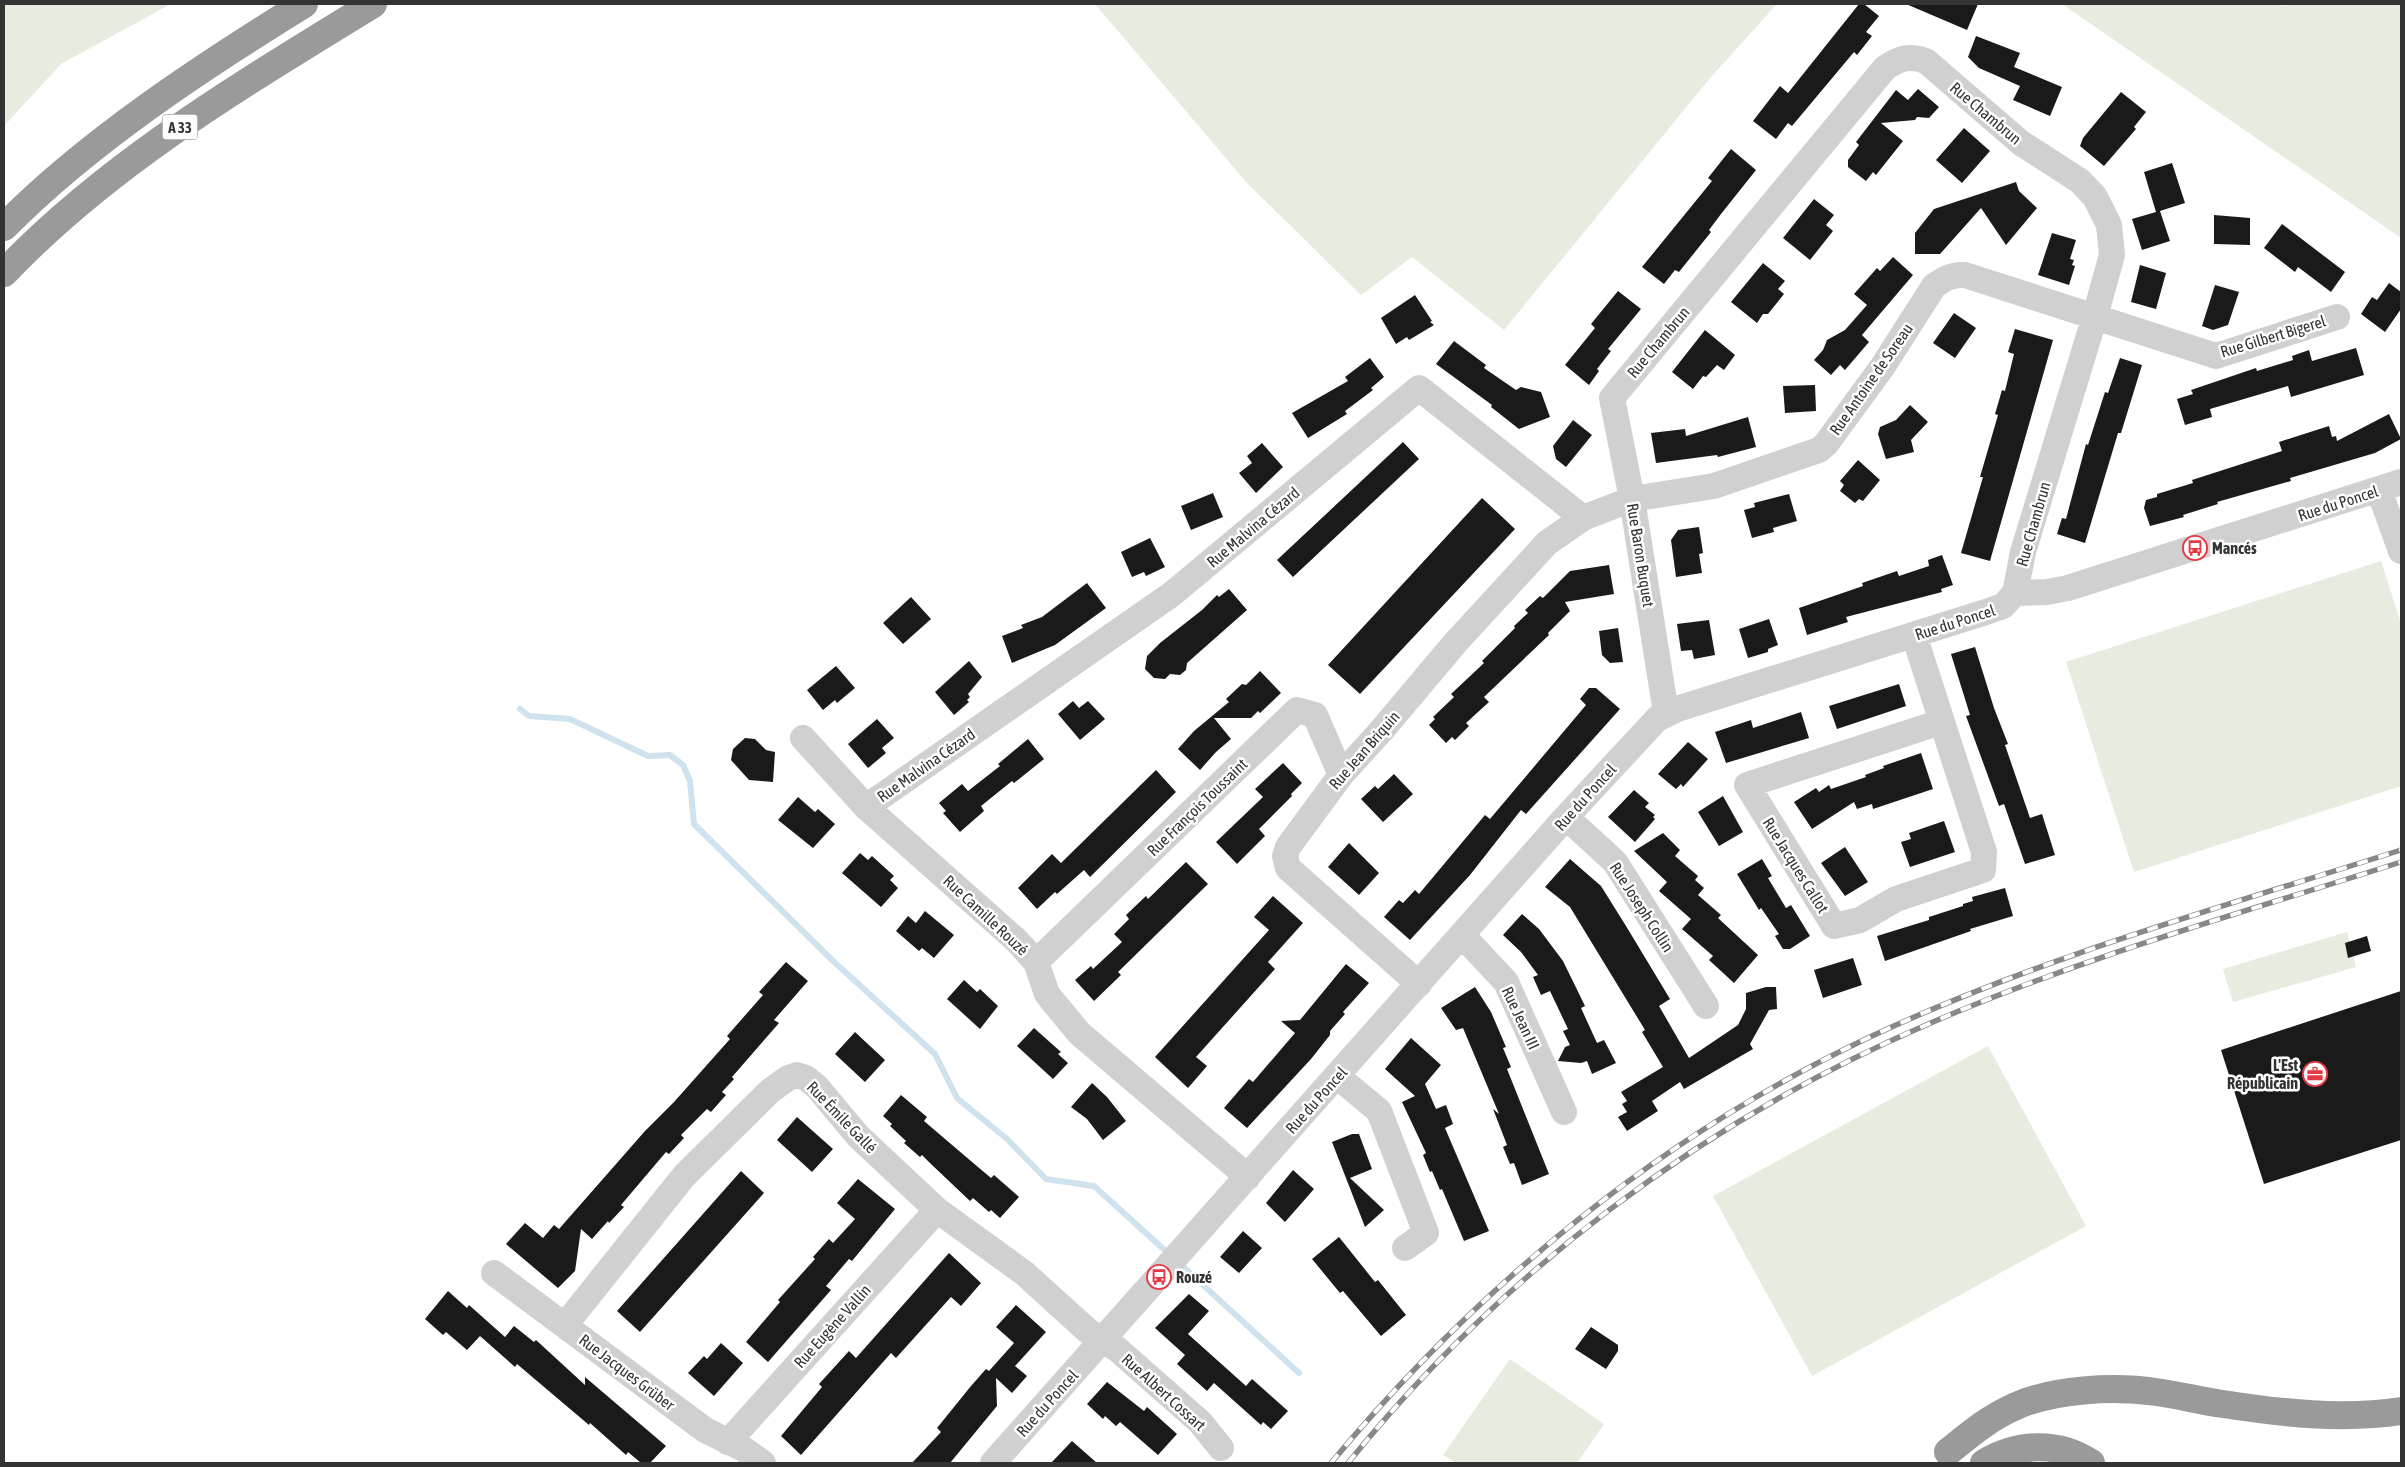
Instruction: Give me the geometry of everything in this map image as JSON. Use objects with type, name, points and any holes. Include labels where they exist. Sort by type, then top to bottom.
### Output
[{"type":"highway","name":"A 33","points":[[4,227],[75,164],[142,112],[304,4]]},
{"type":"highway","name":"A 33","points":[[4,273],[65,216],[132,160],[231,92],[373,4]]},
{"type":"highway","points":[[1942,1457],[1986,1421],[2015,1406],[2056,1393],[2097,1390],[2154,1392],[2223,1404],[2296,1413],[2374,1415],[2401,1411]]},
{"type":"highway","points":[[1984,1463],[1997,1456],[2036,1446],[2058,1449],[2082,1457],[2091,1463]]},
{"type":"street","name":"Rue Chambrun","points":[[1612,398],[1885,68],[1896,60],[1907,57],[1926,61],[2021,143],[2080,181],[2095,197],[2109,224],[2112,255],[2023,552],[2015,593]]},
{"type":"street","name":"Rue Antoine de Soreau","points":[[1632,499],[1714,486],[1818,450],[1826,444],[1883,366],[1934,286],[1945,278],[1956,275],[1965,276],[2095,316]]},
{"type":"street","name":"Rue Gilbert Bigerel","points":[[2095,316],[2216,356],[2337,317]]},
{"type":"street","name":"Rue Malvina Cézard","points":[[866,807],[1172,594],[1419,388],[1583,518]]},
{"type":"street","name":"Rue Baron Buquet","points":[[1612,398],[1632,499],[1666,713]]},
{"type":"street","points":[[2390,486],[2401,551]]},
{"type":"street","name":"Rue du Poncel","points":[[1003,1460],[1103,1340],[1566,817],[1646,730],[1666,713],[2003,606],[2015,593],[2047,592],[2068,588],[2390,486]]},
{"type":"street","points":[[1583,518],[1632,499]]},
{"type":"street","name":"Rue Jean Briquin","points":[[1420,984],[1288,868],[1285,856],[1288,847],[1341,775],[1456,642],[1547,542],[1583,518]]},
{"type":"street","name":"Rue Jacques Callot","points":[[1914,635],[1984,852],[1984,870],[1896,899],[1860,920],[1834,926],[1747,785],[1941,722]]},
{"type":"street","name":"Rue François Toussaint","points":[[1036,962],[1297,710],[1315,715],[1341,775]]},
{"type":"street","name":"Rue Camille Rouzé","points":[[803,738],[866,807],[1016,940],[1036,962],[1047,994],[1080,1033],[1248,1178]]},
{"type":"street","name":"Rue Joseph Collin","points":[[1566,817],[1615,862],[1706,1006]]},
{"type":"street","name":"Rue Jean III","points":[[1462,935],[1506,982],[1564,1112]]},
{"type":"street","name":"Rue Émile Gallé","points":[[565,1325],[684,1176],[770,1091],[788,1078],[797,1075],[806,1078],[817,1087],[858,1136],[937,1210],[1024,1273],[1088,1332],[1103,1340]]},
{"type":"street","points":[[1337,1076],[1379,1111],[1426,1233],[1405,1248]]},
{"type":"street","name":"Rue Eugène Vallin","points":[[728,1442],[937,1210]]},
{"type":"street","name":"Rue Jacques Grüber","points":[[494,1273],[705,1430],[742,1448],[763,1463]]},
{"type":"street","name":"Rue Albert Cossart","points":[[1103,1340],[1117,1349],[1200,1422],[1221,1448]]},
{"type":"shaded area","points":[[4,4],[171,4],[61,64],[4,126]]},
{"type":"shaded area","points":[[1095,4],[1777,4],[1711,77],[1504,330],[1412,257],[1361,295],[1247,183]]},
{"type":"shaded area","points":[[2062,4],[2280,4],[2283,6],[2285,4],[2401,4],[2401,238]]},
{"type":"shaded area","points":[[2381,561],[2401,624],[2401,786],[2134,872],[2066,662]]},
{"type":"shaded area","points":[[2347,932],[2356,967],[2233,1002],[2223,969]]},
{"type":"shaded area","points":[[1988,1046],[2086,1226],[1812,1376],[1713,1196]]},
{"type":"shaded area","points":[[1510,1359],[1604,1424],[1577,1463],[1456,1463],[1443,1455]]},
{"type":"building","points":[[1859,4],[1864,4],[1879,16],[1866,32],[1872,36],[1857,55],[1854,52],[1792,126],[1788,123],[1776,139],[1753,121],[1780,86],[1788,93]]},
{"type":"building","points":[[1906,4],[1978,4],[1967,30]]},
{"type":"building","points":[[1976,36],[2020,53],[2014,67],[2062,87],[2050,116],[2013,100],[2020,86],[1979,68],[1968,57]]},
{"type":"building","points":[[1918,89],[1939,107],[1929,118],[1917,117],[1915,120],[1881,123],[1903,141],[1876,175],[1873,172],[1866,181],[1848,167],[1848,160],[1859,145],[1856,142],[1896,90],[1908,100]]},
{"type":"building","points":[[2121,92],[2146,112],[2134,127],[2136,129],[2104,166],[2080,146],[2083,138]]},
{"type":"building","points":[[1964,128],[1990,151],[1962,183],[1936,160]]},
{"type":"building","points":[[1731,149],[1756,170],[1679,272],[1675,270],[1664,284],[1642,267],[1712,181],[1708,178]]},
{"type":"building","points":[[2172,163],[2185,203],[2160,211],[2170,241],[2142,250],[2132,219],[2156,212],[2144,172]]},
{"type":"building","points":[[2016,182],[2019,191],[2037,208],[2006,245],[1981,208],[1940,254],[1915,254],[1915,233],[1934,209]]},
{"type":"building","points":[[1814,199],[1834,215],[1826,225],[1833,231],[1810,260],[1783,238]]},
{"type":"building","points":[[2214,215],[2250,218],[2250,245],[2214,244]]},
{"type":"building","points":[[2282,224],[2345,272],[2331,292],[2298,267],[2295,272],[2264,248]]},
{"type":"building","points":[[2052,233],[2076,240],[2070,259],[2074,260],[2072,265],[2075,266],[2069,285],[2038,275]]},
{"type":"building","points":[[1893,257],[1913,275],[1862,335],[1869,342],[1845,370],[1840,365],[1831,375],[1814,360],[1823,350],[1827,340],[1845,330],[1867,305],[1854,294],[1877,268],[1880,271]]},
{"type":"building","points":[[1763,263],[1785,281],[1778,289],[1784,294],[1768,314],[1763,314],[1757,323],[1731,302]]},
{"type":"building","points":[[2140,265],[2166,273],[2156,309],[2131,302]]},
{"type":"building","points":[[2389,283],[2401,292],[2401,309],[2385,332],[2361,314],[2372,297],[2377,300]]},
{"type":"building","points":[[2215,285],[2239,292],[2228,325],[2213,330],[2202,326]]},
{"type":"building","points":[[1618,291],[1641,309],[1608,349],[1611,351],[1597,369],[1599,371],[1589,385],[1565,365],[1595,328],[1591,324]]},
{"type":"building","points":[[1415,295],[1432,321],[1430,322],[1434,325],[1409,340],[1407,337],[1396,344],[1381,318]]},
{"type":"building","points":[[1954,313],[1976,328],[1955,358],[1933,343]]},
{"type":"building","points":[[2015,329],[2053,340],[1990,561],[1961,553],[1983,477],[1980,477],[1998,415],[1995,414],[2002,390],[2005,391],[2014,354],[2008,352]]},
{"type":"building","points":[[1705,330],[1735,355],[1724,370],[1717,365],[1706,377],[1703,376],[1693,389],[1672,372]]},
{"type":"building","points":[[1454,341],[1486,365],[1484,368],[1516,390],[1521,387],[1541,392],[1550,417],[1519,429],[1491,407],[1492,405],[1436,364]]},
{"type":"building","points":[[2356,348],[2364,375],[2291,397],[2288,386],[2210,409],[2212,417],[2185,425],[2177,399],[2193,394],[2191,390],[2256,368],[2257,371],[2293,360],[2292,356],[2309,350],[2312,361]]},
{"type":"building","points":[[1370,358],[1384,377],[1371,388],[1373,390],[1345,411],[1347,414],[1308,438],[1292,413],[1348,381],[1345,377]]},
{"type":"building","points":[[2120,358],[2142,365],[2121,433],[2118,433],[2085,543],[2057,534],[2062,518],[2066,519],[2086,444],[2088,445],[2105,392],[2108,393]]},
{"type":"building","points":[[1815,385],[1816,411],[1785,413],[1783,386]]},
{"type":"building","points":[[1910,405],[1928,422],[1911,440],[1914,452],[1886,459],[1878,434],[1880,427],[1896,420]]},
{"type":"building","points":[[2389,414],[2401,439],[2375,453],[2290,478],[2291,481],[2217,502],[2218,504],[2183,515],[2184,517],[2150,526],[2144,508],[2146,500],[2157,497],[2157,494],[2193,483],[2192,480],[2282,451],[2279,442],[2329,426],[2332,437],[2336,436],[2337,441]]},
{"type":"building","points":[[1748,417],[1756,447],[1718,457],[1717,455],[1656,463],[1651,433],[1685,429],[1686,436]]},
{"type":"building","points":[[1573,420],[1592,435],[1566,467],[1556,459],[1553,446]]},
{"type":"building","points":[[1403,442],[1419,459],[1293,577],[1277,560]]},
{"type":"building","points":[[1262,443],[1283,467],[1256,493],[1239,473],[1252,463],[1247,456]]},
{"type":"building","points":[[1858,460],[1880,480],[1863,501],[1859,499],[1855,503],[1840,491],[1844,485],[1840,481]]},
{"type":"building","points":[[1213,493],[1223,517],[1191,530],[1181,506]]},
{"type":"building","points":[[1789,494],[1797,521],[1773,528],[1774,532],[1752,538],[1744,510],[1755,507],[1754,503]]},
{"type":"building","points":[[1482,498],[1515,529],[1360,694],[1328,665]]},
{"type":"building","points":[[1699,527],[1703,553],[1699,554],[1702,573],[1676,577],[1671,540],[1678,530]]},
{"type":"building","points":[[1150,538],[1165,567],[1146,576],[1144,572],[1132,577],[1121,552]]},
{"type":"building","points":[[1942,555],[1953,585],[1941,589],[1942,592],[1846,617],[1848,622],[1807,635],[1799,608],[1863,586],[1862,583],[1897,571],[1899,576],[1929,566],[1928,560]]},
{"type":"building","points":[[1609,565],[1614,594],[1565,602],[1570,611],[1548,633],[1549,635],[1484,697],[1489,702],[1466,723],[1469,726],[1455,740],[1452,737],[1446,743],[1429,725],[1435,719],[1433,717],[1454,697],[1451,694],[1484,663],[1482,661],[1528,613],[1525,610],[1540,596],[1543,598],[1570,571]]},
{"type":"building","points":[[1087,583],[1106,608],[1055,645],[1012,663],[1002,636],[1023,628],[1021,625],[1042,617]]},
{"type":"building","points":[[1229,589],[1247,610],[1187,663],[1186,670],[1180,675],[1170,674],[1165,679],[1154,678],[1145,669],[1147,656],[1217,595],[1219,597]]},
{"type":"building","points":[[911,597],[931,619],[903,644],[883,623]]},
{"type":"building","points":[[1769,619],[1778,645],[1768,649],[1768,652],[1748,658],[1739,629]]},
{"type":"building","points":[[1709,620],[1715,655],[1694,659],[1692,650],[1681,651],[1677,624]]},
{"type":"building","points":[[1618,628],[1623,662],[1610,663],[1602,655],[1599,631]]},
{"type":"building","points":[[1975,647],[1994,708],[2008,744],[2005,745],[2030,818],[2042,814],[2055,855],[2025,864],[2004,804],[1999,806],[1966,716],[1970,715],[1951,654]]},
{"type":"building","points":[[969,661],[982,677],[968,694],[970,697],[967,700],[969,702],[954,715],[935,692]]},
{"type":"building","points":[[836,666],[855,688],[837,703],[835,700],[823,710],[807,690]]},
{"type":"building","points":[[1260,671],[1281,693],[1260,713],[1258,711],[1251,718],[1214,718],[1231,739],[1200,770],[1178,749],[1194,731],[1229,702],[1226,699],[1242,684],[1246,685]]},
{"type":"building","points":[[1899,684],[1906,706],[1837,729],[1829,706]]},
{"type":"building","points":[[1589,688],[1596,688],[1620,709],[1526,814],[1521,810],[1470,875],[1410,940],[1384,917],[1399,900],[1403,903],[1415,890],[1419,894],[1485,815],[1490,819],[1586,705],[1580,699]]},
{"type":"building","points":[[1073,701],[1079,708],[1088,701],[1105,719],[1080,740],[1058,714]]},
{"type":"building","points":[[1801,712],[1809,738],[1726,763],[1715,732],[1751,720],[1753,728]]},
{"type":"building","points":[[877,719],[894,738],[882,748],[886,753],[868,768],[848,744]]},
{"type":"building","points":[[745,738],[755,739],[766,750],[775,752],[773,782],[749,780],[731,760],[733,749]]},
{"type":"building","points":[[1028,739],[1044,759],[1014,783],[1012,781],[981,806],[984,811],[960,832],[943,813],[946,811],[939,803],[962,784],[968,791],[1000,766],[998,764]]},
{"type":"building","points":[[1688,742],[1708,759],[1683,787],[1681,784],[1676,789],[1658,774]]},
{"type":"building","points":[[1921,753],[1933,789],[1873,809],[1872,804],[1857,809],[1854,802],[1812,829],[1794,802],[1816,788],[1819,792],[1829,785],[1831,789],[1866,777],[1865,775],[1884,768],[1883,766]]},
{"type":"building","points":[[1283,763],[1302,783],[1291,794],[1292,796],[1259,829],[1265,836],[1237,864],[1216,842],[1263,797],[1255,789]]},
{"type":"building","points":[[1156,770],[1176,792],[1090,877],[1084,870],[1057,894],[1055,892],[1037,909],[1018,888],[1052,854],[1061,863]]},
{"type":"building","points":[[1394,774],[1413,794],[1383,822],[1361,799],[1375,786],[1378,789]]},
{"type":"building","points":[[1634,790],[1649,803],[1645,807],[1655,815],[1653,817],[1655,819],[1635,842],[1608,817]]},
{"type":"building","points":[[1723,796],[1743,832],[1719,846],[1698,812]]},
{"type":"building","points":[[798,797],[815,812],[818,809],[835,824],[813,848],[778,820]]},
{"type":"building","points":[[1944,821],[1955,852],[1910,867],[1901,842],[1911,839],[1909,833]]},
{"type":"building","points":[[1663,833],[1680,850],[1675,856],[1698,876],[1695,880],[1704,888],[1698,895],[1721,915],[1718,918],[1758,955],[1734,983],[1709,960],[1713,956],[1682,929],[1691,919],[1659,891],[1667,882],[1634,851]]},
{"type":"building","points":[[1349,843],[1379,873],[1359,895],[1328,867]]},
{"type":"building","points":[[1845,847],[1868,882],[1845,896],[1821,863]]},
{"type":"building","points":[[860,853],[868,860],[872,856],[894,876],[890,880],[898,888],[881,907],[842,873]]},
{"type":"building","points":[[1570,859],[1601,886],[1670,999],[1659,1006],[1689,1058],[1738,1025],[1746,1009],[1746,993],[1766,987],[1776,987],[1777,1009],[1769,1010],[1750,1044],[1753,1049],[1684,1089],[1680,1082],[1652,1101],[1658,1111],[1627,1131],[1618,1117],[1627,1112],[1622,1104],[1627,1101],[1621,1092],[1663,1067],[1642,1032],[1645,1030],[1570,907],[1545,887]]},
{"type":"building","points":[[1762,859],[1772,876],[1768,878],[1786,908],[1791,905],[1810,936],[1790,949],[1783,949],[1775,936],[1779,934],[1761,908],[1759,910],[1737,874]]},
{"type":"building","points":[[1186,862],[1208,884],[1118,972],[1121,975],[1094,1001],[1075,980],[1091,966],[1093,969],[1122,942],[1114,934],[1129,919],[1126,915],[1146,896],[1148,899]]},
{"type":"building","points":[[2005,888],[2013,916],[1970,929],[1971,931],[1885,961],[1877,936],[1929,920],[1929,917],[1973,901],[1972,897]]},
{"type":"building","points":[[1273,896],[1303,923],[1268,962],[1275,969],[1196,1057],[1207,1066],[1188,1088],[1155,1057],[1269,930],[1254,917]]},
{"type":"building","points":[[925,911],[954,935],[934,958],[922,948],[919,951],[896,931],[908,916],[916,923]]},
{"type":"building","points":[[1522,914],[1539,929],[1563,961],[1585,1006],[1581,1008],[1597,1043],[1604,1040],[1616,1063],[1592,1074],[1587,1061],[1581,1063],[1558,1061],[1565,1047],[1570,1045],[1563,1031],[1568,1029],[1550,991],[1541,995],[1533,977],[1538,975],[1521,952],[1503,935]]},
{"type":"building","points":[[2367,936],[2371,951],[2348,958],[2345,943]]},
{"type":"building","points":[[1853,958],[1862,985],[1823,998],[1814,970]]},
{"type":"building","points":[[786,962],[808,981],[774,1020],[779,1023],[732,1077],[734,1079],[722,1092],[726,1095],[711,1112],[707,1109],[681,1135],[684,1138],[669,1154],[666,1152],[621,1205],[624,1207],[609,1223],[608,1221],[592,1239],[581,1229],[575,1271],[558,1288],[506,1244],[525,1223],[543,1238],[554,1225],[559,1229],[645,1131],[674,1102],[730,1039],[727,1036],[763,995],[759,992]]},
{"type":"building","points":[[1346,964],[1369,983],[1343,1012],[1345,1014],[1330,1031],[1330,1035],[1311,1059],[1247,1128],[1224,1108],[1249,1079],[1253,1082],[1295,1033],[1281,1021],[1300,1020]]},
{"type":"building","points":[[964,980],[977,992],[980,989],[998,1006],[980,1029],[947,999]]},
{"type":"building","points":[[1475,987],[1491,1012],[1506,1047],[1503,1048],[1511,1067],[1507,1069],[1549,1174],[1522,1185],[1514,1163],[1510,1164],[1503,1147],[1507,1145],[1493,1109],[1499,1114],[1463,1028],[1456,1030],[1441,1008]]},
{"type":"building","name":"L'Est Républicain","points":[[2401,991],[2401,1140],[2264,1184],[2221,1050]]},
{"type":"building","points":[[1034,1028],[1061,1052],[1058,1054],[1068,1063],[1053,1079],[1017,1046]]},
{"type":"building","points":[[855,1032],[885,1060],[865,1082],[835,1054]]},
{"type":"building","points":[[1411,1038],[1441,1065],[1425,1084],[1436,1109],[1446,1105],[1453,1124],[1445,1128],[1489,1231],[1464,1241],[1442,1189],[1440,1190],[1432,1171],[1430,1172],[1423,1155],[1426,1153],[1402,1102],[1415,1096],[1385,1069]]},
{"type":"building","points":[[1092,1083],[1107,1097],[1126,1121],[1103,1140],[1087,1119],[1071,1107]]},
{"type":"building","points":[[901,1095],[927,1117],[924,1121],[991,1178],[994,1175],[1019,1197],[1000,1218],[991,1210],[989,1212],[973,1198],[970,1201],[922,1155],[920,1157],[904,1143],[906,1141],[890,1126],[892,1124],[883,1116]]},
{"type":"building","points":[[797,1117],[833,1149],[812,1172],[777,1140]]},
{"type":"building","points":[[1352,1134],[1359,1134],[1372,1169],[1350,1178],[1384,1210],[1365,1227],[1332,1142]]},
{"type":"building","points":[[1293,1170],[1314,1189],[1285,1222],[1266,1203]]},
{"type":"building","points":[[741,1171],[764,1193],[640,1332],[617,1311]]},
{"type":"building","points":[[858,1179],[895,1209],[852,1261],[849,1259],[826,1286],[831,1290],[768,1362],[746,1342],[780,1302],[778,1300],[815,1259],[813,1257],[829,1239],[833,1243],[855,1219],[837,1203]]},
{"type":"building","points":[[1243,1231],[1262,1248],[1239,1273],[1220,1257]]},
{"type":"building","points":[[1339,1237],[1375,1282],[1378,1280],[1406,1315],[1381,1336],[1343,1291],[1340,1293],[1312,1259]]},
{"type":"building","points":[[949,1253],[981,1283],[961,1306],[951,1297],[896,1358],[891,1353],[801,1455],[781,1436],[822,1387],[819,1384],[849,1351],[856,1358]]},
{"type":"building","points":[[448,1291],[467,1308],[469,1305],[505,1337],[514,1326],[534,1342],[536,1340],[585,1385],[585,1377],[666,1446],[650,1463],[641,1463],[628,1452],[626,1455],[590,1423],[589,1425],[517,1364],[515,1367],[480,1336],[467,1350],[446,1332],[443,1335],[425,1319]]},
{"type":"building","points":[[1189,1294],[1209,1311],[1188,1334],[1246,1386],[1252,1379],[1288,1411],[1271,1429],[1263,1422],[1261,1425],[1214,1383],[1207,1391],[1177,1364],[1185,1355],[1155,1328]]},
{"type":"building","points":[[1016,1305],[1046,1332],[1015,1366],[1027,1376],[1012,1393],[996,1378],[997,1406],[950,1463],[912,1463],[941,1432],[937,1428],[971,1386],[986,1369],[989,1371],[1014,1343],[996,1327]]},
{"type":"building","points":[[1591,1327],[1618,1345],[1618,1351],[1606,1369],[1575,1349]]},
{"type":"building","points":[[721,1343],[743,1363],[714,1396],[688,1373],[704,1356],[707,1359]]},
{"type":"building","points":[[1107,1382],[1144,1411],[1147,1407],[1177,1434],[1158,1455],[1120,1422],[1116,1426],[1105,1416],[1103,1419],[1087,1404]]},
{"type":"building","points":[[1072,1441],[1097,1463],[1051,1463]]},
{"type":"waterway","points":[[520,709],[529,716],[570,719],[648,756],[670,755],[683,765],[690,781],[694,824],[831,959],[935,1054],[957,1098],[1007,1139],[1046,1179],[1094,1186],[1170,1255]]},
{"type":"waterway","points":[[1179,1263],[1299,1373]]},
{"type":"railway","points":[[1331,1463],[1388,1398],[1448,1335],[1512,1276],[1578,1220],[1647,1168],[1719,1119],[1794,1075],[1872,1036],[1936,1008],[2067,957],[2401,850]]},
{"type":"railway","points":[[1348,1463],[1408,1394],[1472,1328],[1539,1266],[1610,1209],[1685,1156],[1762,1108],[1843,1064],[1926,1025],[2042,978],[2102,957],[2401,862]]},
{"type":"place","name":"Mancés","points":[[2195,548]]},
{"type":"place","name":"L'Est Républicain","points":[[2315,1074]]},
{"type":"place","name":"Rouzé","points":[[1159,1277]]}]
